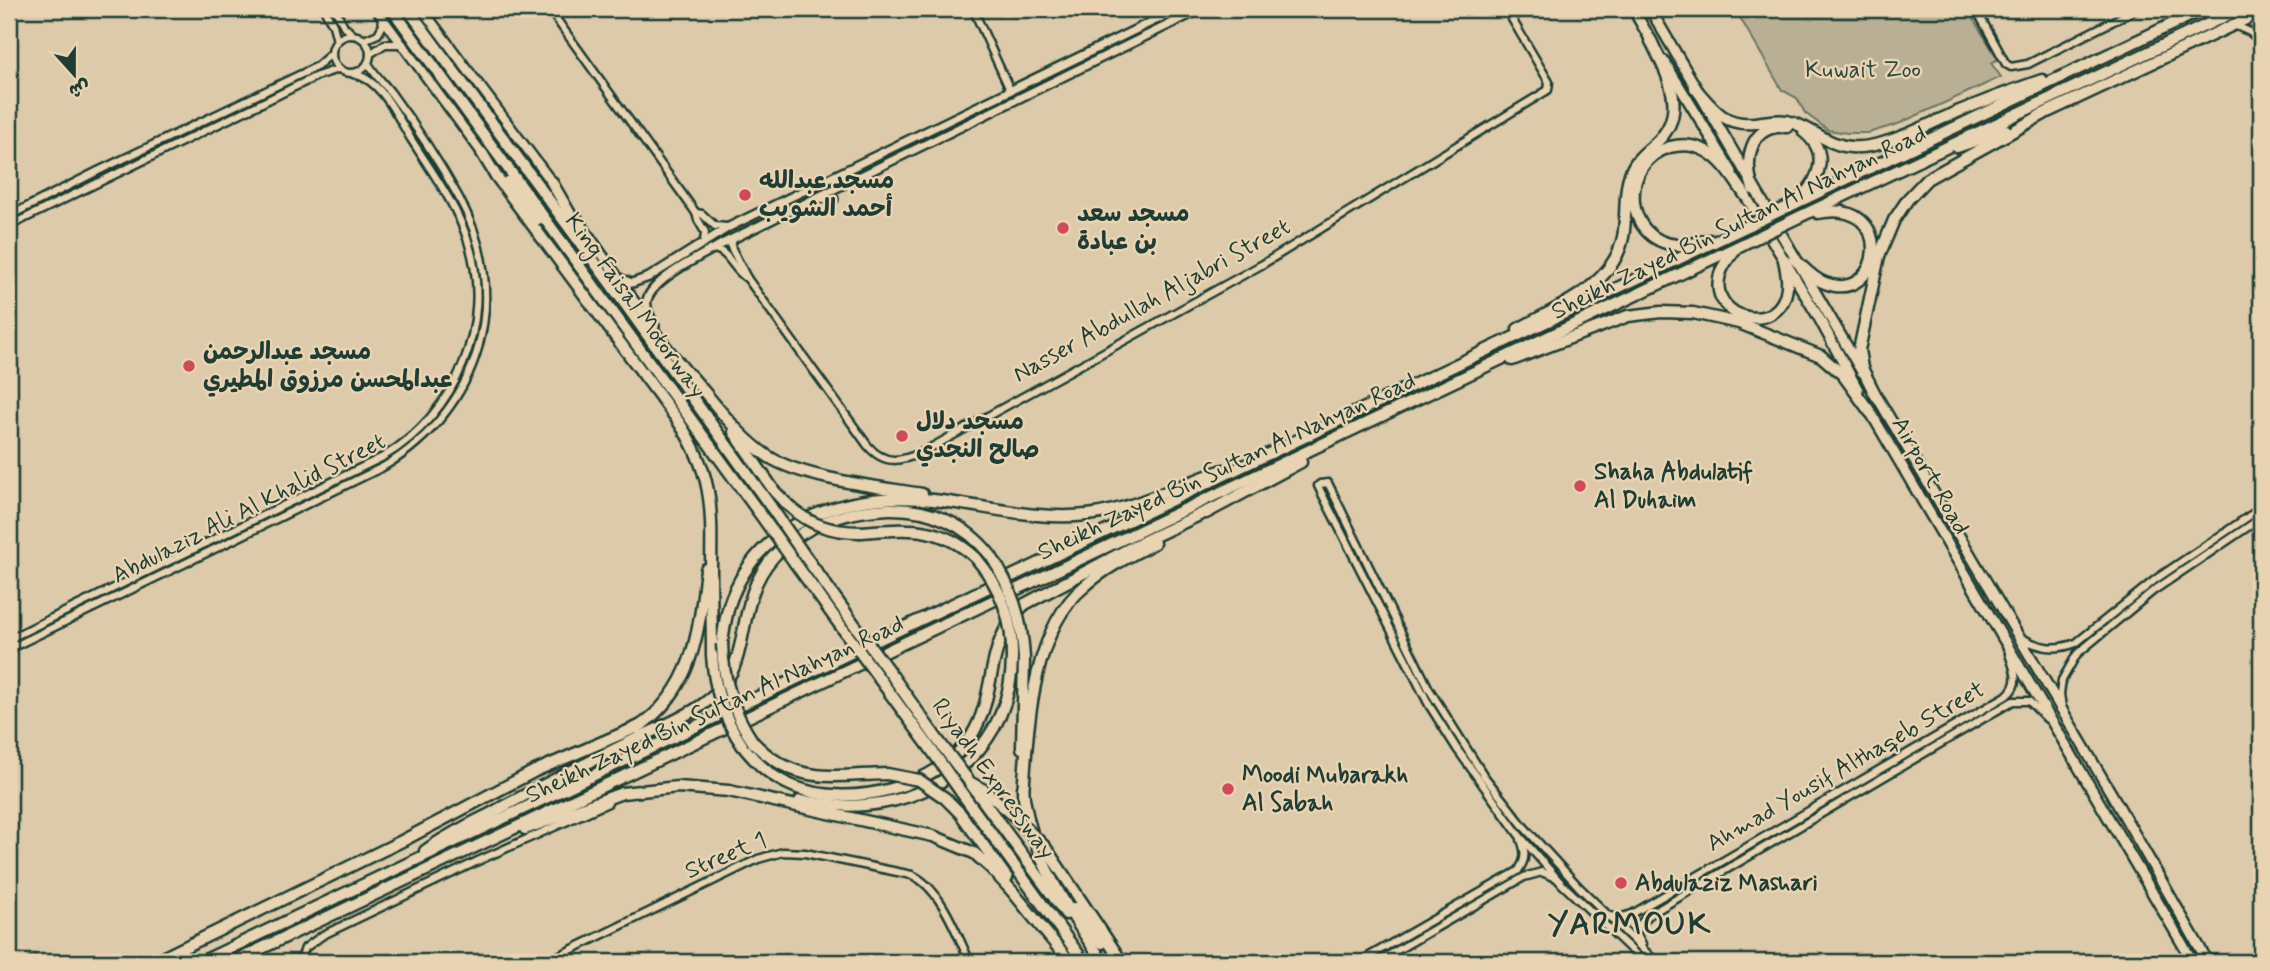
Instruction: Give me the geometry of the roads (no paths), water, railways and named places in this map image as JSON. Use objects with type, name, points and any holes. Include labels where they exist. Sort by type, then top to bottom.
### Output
[{"type":"highway","name":"King Faisal Motorway","points":[[392,9],[843,629]]},
{"type":"highway","name":"King Faisal Motorway","points":[[408,9],[614,279],[851,620]]},
{"type":"highway","name":"Airport Road","points":[[1651,9],[1749,192]]},
{"type":"highway","name":"Sheikh Zayed Bin Sultan Al Nahyan Road","points":[[202,962],[2204,9]]},
{"type":"highway","name":"Sheikh Zayed Bin Sultan Al Nahyan Road","points":[[233,962],[2240,9]]},
{"type":"highway","name":"Airport Road","points":[[1633,10],[1749,192],[1789,260],[1870,412],[2193,962]]},
{"type":"highway","points":[[1927,156],[1973,142],[2044,114],[2261,12]]},
{"type":"highway","points":[[1442,372],[1583,292],[1609,268],[1623,238],[1626,187],[1630,173],[1640,156],[1664,134],[1673,113],[1674,94],[1671,84],[1650,39]]},
{"type":"highway","points":[[1695,88],[1713,110],[1726,120],[1745,124],[1773,120],[1790,122],[1803,126],[1829,142],[1855,148],[1898,137],[1999,95],[2092,62]]},
{"type":"highway","points":[[1877,396],[1862,368],[1859,349],[1879,256],[1894,220],[1908,199],[1927,179],[2044,114]]},
{"type":"highway","points":[[1749,192],[1748,156],[1754,141],[1769,129],[1779,126],[1795,127],[1811,138],[1820,164],[1813,185],[1794,204]]},
{"type":"highway","points":[[1734,233],[1681,245],[1667,243],[1655,237],[1639,221],[1634,208],[1632,201],[1636,176],[1645,162],[1661,150],[1688,145],[1706,151],[1720,161],[1749,192]]},
{"type":"highway","points":[[482,153],[580,267]]},
{"type":"highway","points":[[482,153],[688,436],[706,479],[713,523],[712,655],[719,702],[742,745],[763,769],[801,789],[857,795],[884,791],[930,773],[961,750],[971,736],[984,707],[993,659],[1001,635],[1013,615],[1025,604],[1289,469],[1338,438]]},
{"type":"highway","points":[[551,181],[614,279]]},
{"type":"highway","points":[[1789,260],[1821,282],[1844,285],[1865,274],[1873,259],[1875,251],[1869,230],[1854,216],[1834,211],[1800,217]]},
{"type":"highway","points":[[1740,245],[1721,271],[1719,289],[1726,305],[1744,317],[1766,316],[1783,302],[1788,286],[1789,260]]},
{"type":"highway","name":"Airport Road","points":[[1789,260],[1877,396],[2208,962]]},
{"type":"highway","points":[[1447,386],[1628,316],[1681,312],[1727,319],[1821,356],[1843,374],[1870,412]]},
{"type":"highway","points":[[504,834],[535,827],[631,791],[678,787],[819,804],[865,805],[888,802],[935,785],[956,773],[982,746],[1004,705],[1012,671],[1010,621],[991,577],[976,558],[958,543],[932,532],[915,529],[842,532],[804,520],[775,492],[747,449],[690,375]]},
{"type":"highway","points":[[690,375],[747,438],[769,457],[787,466],[853,482],[1038,516]]},
{"type":"highway","points":[[1039,923],[976,835],[945,798],[919,780],[887,774],[837,777],[805,775],[776,762],[753,742],[732,702],[724,674],[722,644],[732,597],[751,563],[778,535],[810,517],[848,504],[870,500],[920,499],[1038,516],[1088,515],[1113,510],[1269,454]]},
{"type":"highway","points":[[414,861],[440,841],[577,768],[698,708],[722,688],[738,662],[752,594],[759,578],[776,554],[804,532],[854,513],[911,509],[958,526],[974,537],[1003,575],[1019,615],[1024,658],[1021,766],[1027,819],[1034,843],[1048,871],[1103,962]]},
{"type":"highway","points":[[1023,794],[1038,670],[1058,616],[1084,586],[1103,572],[1210,510]]},
{"type":"highway","points":[[577,768],[642,725],[668,701],[688,668],[699,620],[713,523]]},
{"type":"highway","name":"Riyadh Expressway","points":[[851,620],[893,677],[961,792],[1084,962]]},
{"type":"highway","name":"Riyadh Expressway","points":[[843,629],[884,685],[966,779],[1103,962]]},
{"type":"highway","points":[[154,962],[393,845],[535,771],[642,725]]},
{"type":"highway","points":[[966,779],[984,790],[1045,847],[1122,962]]},
{"type":"highway","points":[[734,792],[933,836],[957,844],[974,853],[990,867],[1070,962]]},
{"type":"highway","points":[[1048,871],[1116,962]]},
{"type":"main road","points":[[422,9],[551,181]]},
{"type":"main road","points":[[614,279],[639,282],[729,227],[1178,9]]},
{"type":"main road","points":[[659,337],[647,306],[648,299],[655,287],[683,267],[734,237],[812,198],[1200,9]]},
{"type":"main road","points":[[379,12],[482,153]]},
{"type":"main road","points":[[879,154],[879,160],[884,163]]},
{"type":"main road","points":[[844,183],[849,176],[871,165],[871,158]]},
{"type":"main road","points":[[812,198],[834,200]]},
{"type":"main road","points":[[677,258],[677,264],[683,267]]},
{"type":"main road","name":"King Faisal Motorway","points":[[614,279],[690,375]]},
{"type":"street","points":[[324,9],[337,41]]},
{"type":"street","points":[[331,54],[338,69],[353,74],[363,69],[370,54],[364,40],[344,26],[335,9]]},
{"type":"street","points":[[549,9],[696,213],[705,232],[704,241]]},
{"type":"street","points":[[973,9],[1010,90]]},
{"type":"street","name":"Nasser Abdullah Aljabri Street","points":[[734,237],[731,247],[747,278],[875,455],[886,460],[904,460],[1263,264],[1548,90],[1549,82],[1506,9]]},
{"type":"street","points":[[1976,9],[2006,64],[2011,67],[2028,64],[2137,9]]},
{"type":"street","points":[[364,40],[379,34],[383,25],[379,12]]},
{"type":"street","points":[[2234,25],[2250,32],[2261,42]]},
{"type":"street","points":[[9,216],[316,67],[331,54],[337,41],[344,36],[354,35]]},
{"type":"street","points":[[370,54],[385,44],[404,45]]},
{"type":"street","name":"Abdulaziz Ali Al Khalid Street","points":[[9,649],[383,467],[423,439],[442,418],[464,384],[474,361],[485,307],[480,248],[471,223],[451,184],[407,116],[368,63]]},
{"type":"street","points":[[9,226],[317,76],[338,69]]},
{"type":"street","name":"Abdulaziz Ali Al Khalid Street","points":[[9,639],[383,457],[419,430],[439,407],[456,381],[474,325],[474,268],[468,242],[444,190],[390,106],[368,80],[353,74]]},
{"type":"street","points":[[104,168],[107,178]]},
{"type":"street","points":[[94,173],[99,183]]},
{"type":"street","points":[[696,213],[702,214],[715,226],[729,227]]},
{"type":"street","name":"Nasser Abdullah Aljabri Street","points":[[713,249],[723,252],[741,275],[747,278]]},
{"type":"street","points":[[1472,759],[1429,689],[1328,482],[1322,482],[1318,486],[1417,683],[1452,743],[1519,835],[1561,883],[1644,962]]},
{"type":"street","points":[[282,506],[286,514]]},
{"type":"street","points":[[2015,634],[2046,648],[2062,648],[2076,643],[2155,579],[2261,508]]},
{"type":"street","points":[[274,510],[278,518]]},
{"type":"street","points":[[2063,713],[2061,687],[2068,667],[2077,654],[2153,591],[2261,518]]},
{"type":"street","points":[[102,605],[102,598],[126,586],[136,577]]},
{"type":"street","points":[[2108,618],[2107,622],[2112,625]]},
{"type":"street","name":"Ahmad Yousif Althaqeb Street","points":[[1607,916],[1623,918],[2006,696],[2015,687],[2016,677],[2000,633]]},
{"type":"street","points":[[1987,718],[1991,710],[2004,701],[2006,696]]},
{"type":"street","name":"Ahmad Yousif Althaqeb Street","points":[[1649,915],[2013,701],[2024,699],[2033,703],[2058,732]]},
{"type":"street","points":[[1440,722],[1449,733],[1455,731]]},
{"type":"street","points":[[1452,743],[1457,741],[1525,828],[1607,916],[1656,962]]},
{"type":"street","points":[[1831,809],[1833,803],[1846,794],[1844,790]]},
{"type":"street","points":[[300,962],[305,948],[324,935],[631,791]]},
{"type":"street","points":[[1377,962],[1511,879],[1524,862],[1524,848],[1519,835]]},
{"type":"street","name":"Street 1","points":[[545,962],[758,859],[790,852],[920,878],[935,893],[970,962]]},
{"type":"street","points":[[1359,962],[1409,932],[1511,879],[1542,872],[1561,883]]},
{"type":"street","points":[[1647,952],[1637,935],[1637,927],[1649,915],[1645,911],[1646,908],[1661,897]]},
{"type":"street","points":[[1422,936],[1420,929],[1437,917]]},
{"type":"street","points":[[1394,952],[1397,947],[1412,939],[1409,932]]},
{"type":"place","name":"مسجد عبدالله أحمد الشويب","points":[[745,195]]},
{"type":"place","name":"مسجد سعد بن عبادة","points":[[1063,228]]},
{"type":"place","name":"مسجد عبدالرحمن عبدالمحسن مرزوق المطيري","points":[[189,366]]},
{"type":"place","name":"مسجد دلال صالح النجدي","points":[[902,436]]},
{"type":"place","name":"Shaha Abdulatif Al Duhaim","points":[[1580,486]]},
{"type":"place","name":"Moodi Mubarakh Al Sabah","points":[[1228,789]]},
{"type":"place","name":"Abdulaziz Mashari","points":[[1621,883]]},
{"type":"district","name":"YARMOUK","points":[[1630,925]]},
{"type":"park label","name":"Kuwait Zoo","points":[[1863,70]]}]
